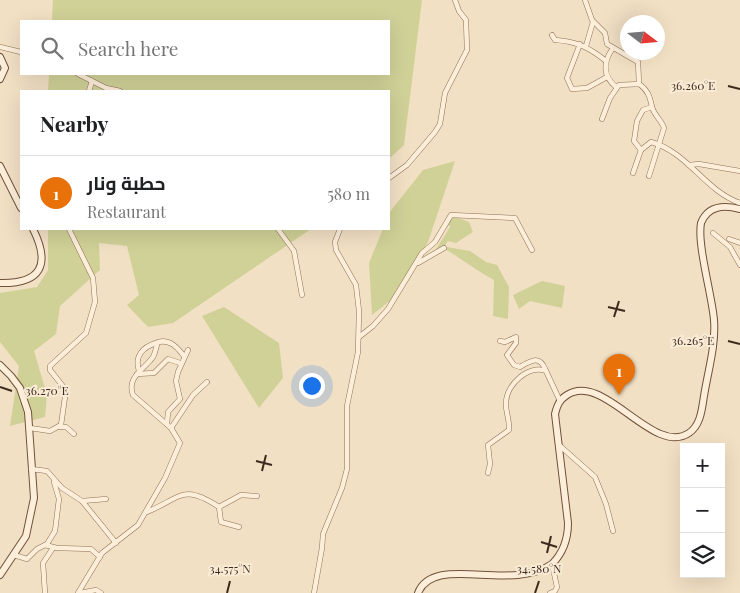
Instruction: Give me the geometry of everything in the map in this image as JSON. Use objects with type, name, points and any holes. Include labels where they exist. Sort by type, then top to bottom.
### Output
[{"type":"main road","points":[[0,57],[5,68],[1,77]]},
{"type":"main road","points":[[0,166],[20,206]]},
{"type":"main road","points":[[418,593],[421,586],[428,580],[442,576],[511,583],[534,578],[552,564],[563,547],[568,529],[555,414],[560,401],[574,392],[589,391],[666,436],[680,437],[693,430],[700,416],[714,332],[701,223],[704,215],[714,208],[724,206],[740,209]]},
{"type":"main road","points":[[0,283],[27,281],[36,274],[43,254],[33,230]]},
{"type":"main road","points":[[0,365],[12,376],[23,395],[30,431],[34,498],[28,529],[14,555],[0,575]]},
{"type":"street","points":[[390,177],[407,165],[440,124],[445,93],[467,50],[466,20],[454,0]]},
{"type":"street","points":[[585,0],[593,22],[605,33],[607,44],[638,62],[640,70],[639,84],[651,97],[652,107],[664,126],[649,176]]},
{"type":"street","points":[[586,46],[593,22]]},
{"type":"street","points":[[552,35],[555,40],[586,46],[606,60]]},
{"type":"street","points":[[580,44],[567,78],[572,89],[587,88],[607,77]]},
{"type":"street","points":[[0,46],[20,52]]},
{"type":"street","points":[[613,48],[606,60],[605,68],[607,77],[616,87]]},
{"type":"street","points":[[80,75],[106,88],[115,90]]},
{"type":"street","points":[[90,80],[93,85],[90,90]]},
{"type":"street","points":[[602,119],[616,87],[623,84],[639,84]]},
{"type":"street","points":[[641,150],[634,141],[636,126],[641,113],[652,107]]},
{"type":"street","points":[[633,173],[641,150],[651,142],[658,144],[689,164],[716,191],[740,203]]},
{"type":"street","points":[[689,164],[702,164],[722,170],[740,171]]},
{"type":"street","points":[[359,337],[373,326],[388,308],[417,264],[422,253],[438,237],[444,223],[451,215],[515,218],[532,250]]},
{"type":"street","points":[[60,427],[66,390],[50,370],[50,366],[86,333],[96,296],[94,278],[70,230]]},
{"type":"street","points":[[279,230],[294,251],[302,295]]},
{"type":"street","points":[[314,593],[323,534],[340,494],[347,470],[347,406],[357,362],[359,337],[356,284],[336,250],[335,242],[340,230]]},
{"type":"street","points":[[713,233],[730,247],[740,265]]},
{"type":"street","points":[[729,238],[740,243]]},
{"type":"street","points":[[417,264],[444,248]]},
{"type":"street","points":[[500,341],[505,342],[516,337],[516,343],[507,354],[514,365],[520,367],[530,360],[537,360],[543,363],[560,401]]},
{"type":"street","points":[[138,372],[139,355],[144,348],[161,340],[169,342],[184,356]]},
{"type":"street","points":[[79,593],[100,557],[138,525],[147,512],[168,472],[172,458],[180,443],[171,428],[133,395],[131,386],[138,372],[153,357],[156,343]]},
{"type":"street","points":[[167,424],[166,415],[180,398],[176,381],[180,364],[188,350]]},
{"type":"street","points":[[138,372],[154,373],[168,359],[180,364]]},
{"type":"street","points":[[488,473],[490,464],[488,445],[509,430],[505,405],[510,389],[520,378],[532,371],[540,369],[546,371]]},
{"type":"street","points":[[171,428],[192,395],[207,382]]},
{"type":"street","points":[[30,431],[54,431],[60,427],[66,427],[74,434]]},
{"type":"street","points":[[559,445],[595,477],[606,504],[613,531]]},
{"type":"street","points":[[31,469],[46,470],[54,481],[82,501],[116,543]]},
{"type":"street","points":[[14,555],[27,560],[36,549],[45,545],[51,539],[56,527],[59,499],[54,481]]},
{"type":"street","points":[[147,512],[189,493],[198,494],[220,507]]},
{"type":"street","points":[[220,507],[241,496],[257,496]]},
{"type":"street","points":[[82,501],[106,499]]},
{"type":"street","points":[[220,507],[222,522],[239,527]]},
{"type":"street","points":[[45,545],[53,548],[91,549],[100,557]]},
{"type":"street","points":[[44,593],[43,563],[53,548]]},
{"type":"street","points":[[550,593],[555,591],[557,587],[552,564]]},
{"type":"street","points":[[79,593],[96,590],[101,593]]},
{"type":"green space","points":[[53,0],[422,0],[404,145],[390,158],[390,90],[48,90],[49,75],[390,75],[390,20],[52,20]]},
{"type":"green space","points":[[455,161],[428,242],[397,295],[372,315],[369,263],[383,230],[390,230],[390,212],[423,170]]},
{"type":"green space","points":[[450,215],[469,222],[473,232],[456,243],[448,241],[440,253],[433,254],[450,227],[447,223]]},
{"type":"green space","points":[[48,230],[310,230],[173,323],[148,327],[127,305],[139,295],[127,246],[99,243],[100,270],[60,306],[56,334],[34,351],[47,395],[45,417],[10,426],[19,366],[0,342],[0,293],[37,287],[48,270]]},
{"type":"green space","points":[[447,247],[470,251],[486,262],[497,265],[509,287],[508,319],[493,316],[494,280],[445,249]]},
{"type":"green space","points":[[542,281],[565,286],[562,308],[530,301],[519,309],[513,295]]},
{"type":"green space","points":[[224,307],[279,343],[283,378],[259,408],[202,316]]},
{"type":"place","name":"حطبة ونار","points":[[619,395]]}]
